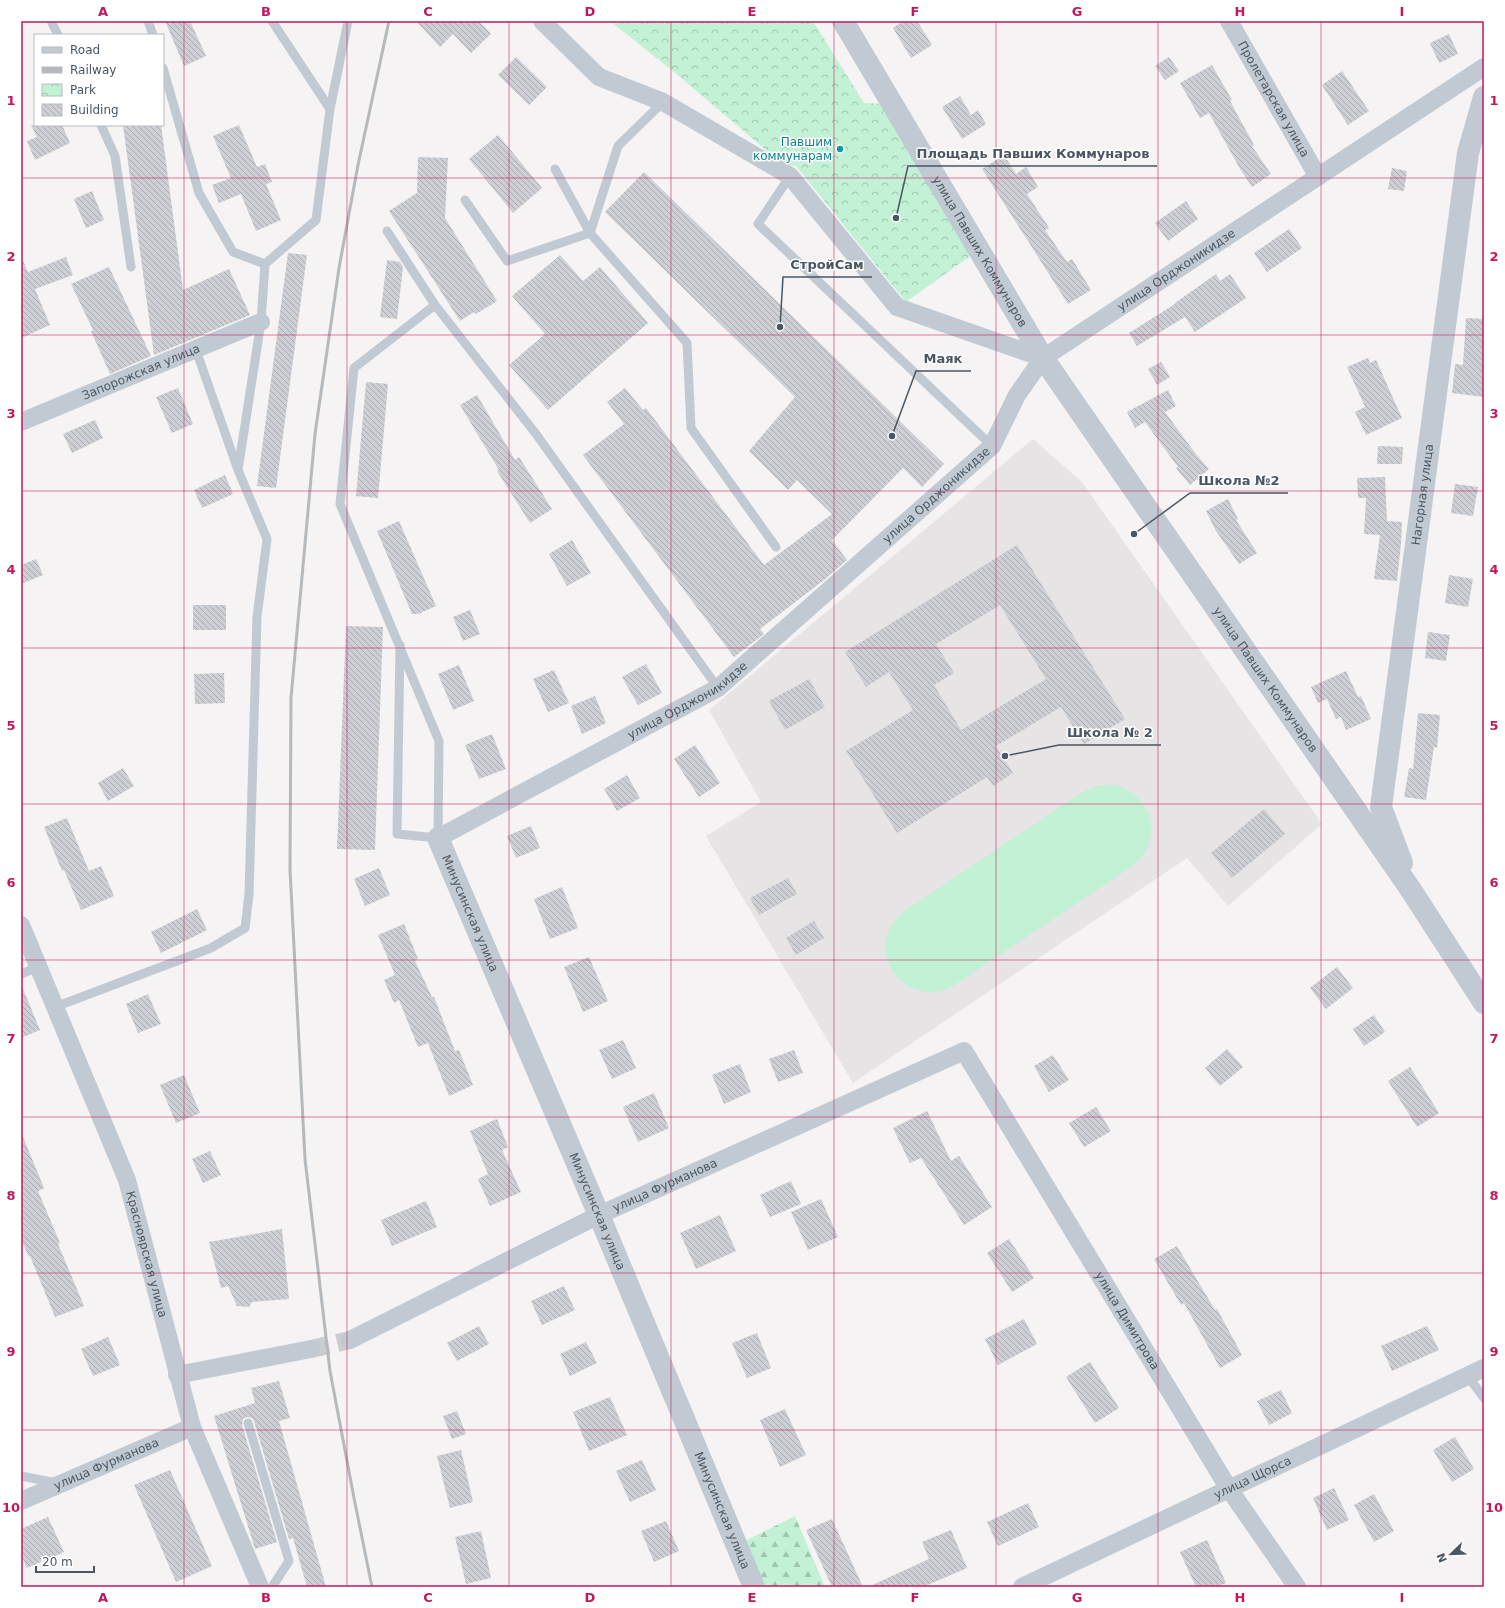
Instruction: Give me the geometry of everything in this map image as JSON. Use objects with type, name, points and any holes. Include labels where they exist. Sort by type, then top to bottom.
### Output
[{"type":"street","points":[[542,21],[599,77],[662,102],[790,176],[897,307],[1043,358]]},
{"type":"street","name":"улица Павших Коммунаров","points":[[843,21],[1043,358],[1411,890],[1484,1003]]},
{"type":"street","name":"Пролетарская улица","points":[[1229,21],[1318,177]]},
{"type":"street","name":"улица Орджоникидзе","points":[[438,838],[718,688],[992,446],[1017,395],[1043,358],[1484,67]]},
{"type":"street","name":"Нагорная улица","points":[[1411,890],[1381,807],[1468,153],[1484,97]]},
{"type":"street","name":"Запорожская улица","points":[[21,422],[261,322]]},
{"type":"street","name":"Минусинская улица","points":[[438,838],[754,1587]]},
{"type":"street","name":"Красноярская улица","points":[[21,925],[127,1180],[177,1375],[192,1427],[260,1587]]},
{"type":"street","name":"улица Фурманова","points":[[350,1340],[598,1215],[964,1051]]},
{"type":"street","name":"улица Димитрова","points":[[964,1051],[1229,1489],[1298,1587]]},
{"type":"street","points":[[177,1375],[311,1349]]},
{"type":"street","name":"улица Щорса","points":[[1022,1587],[1484,1368]]},
{"type":"street","name":"улица Фурманова","points":[[21,1501],[192,1427]]},
{"type":"lane","points":[[51,21],[58,34]]},
{"type":"lane","points":[[148,21],[153,34]]},
{"type":"lane","points":[[272,21],[330,109]]},
{"type":"lane","points":[[238,470],[261,322],[265,264],[316,220],[330,109],[348,21]]},
{"type":"lane","points":[[164,71],[199,193],[233,252],[265,264]]},
{"type":"lane","points":[[590,233],[618,146],[662,102]]},
{"type":"lane","points":[[101,126],[116,156],[131,267]]},
{"type":"lane","points":[[555,169],[590,233],[687,343],[691,428],[776,547]]},
{"type":"lane","points":[[790,176],[758,224],[992,446]]},
{"type":"lane","points":[[465,200],[507,261],[590,233]]},
{"type":"lane","points":[[387,231],[435,305],[536,434],[718,688]]},
{"type":"lane","points":[[400,645],[397,834],[438,838],[439,741],[400,645],[340,504],[354,368],[435,305]]},
{"type":"lane","points":[[55,1008],[211,948],[245,928],[250,879],[257,618],[267,539],[238,470],[196,350]]},
{"type":"lane","points":[[21,974],[38,967]]},
{"type":"lane","points":[[1467,1375],[1484,1398]]},
{"type":"lane","points":[[248,1423],[289,1561],[272,1587]]},
{"type":"lane","points":[[21,1476],[59,1484]]},
{"type":"shaded area","points":[[1033,439],[1082,482],[1322,824],[1228,906],[1187,858],[853,1083],[706,836],[761,802],[709,710]]},
{"type":"green space","points":[[610,21],[813,21],[864,103],[885,104],[976,252],[906,302],[796,166],[782,164],[679,76]]},
{"type":"green space","points":[[1100,785],[1117,785],[1129,791],[1137,797],[1148,812],[1151,821],[1150,841],[1145,853],[1134,865],[953,986],[942,991],[925,992],[915,989],[898,978],[888,961],[886,940],[892,924],[903,912],[1084,791]]},
{"type":"green space","points":[[795,1516],[825,1587],[765,1587],[745,1541]]},
{"type":"building","points":[[165,21],[190,21],[206,56],[184,66]]},
{"type":"building","points":[[416,21],[479,21],[491,34],[471,53],[453,34],[440,47]]},
{"type":"building","points":[[903,21],[917,21],[932,45],[911,58],[893,28]]},
{"type":"building","points":[[1449,34],[1458,54],[1439,63],[1430,43]]},
{"type":"building","points":[[516,57],[547,87],[529,105],[498,75]]},
{"type":"building","points":[[1169,57],[1179,71],[1165,80],[1155,66]]},
{"type":"building","points":[[1212,65],[1232,100],[1230,101],[1254,145],[1252,146],[1271,174],[1252,187],[1209,113],[1200,118],[1180,83]]},
{"type":"building","points":[[1342,71],[1369,111],[1348,125],[1322,85]]},
{"type":"building","points":[[960,96],[971,115],[978,110],[986,124],[962,139],[942,107]]},
{"type":"building","points":[[31,125],[62,126],[70,143],[35,160],[27,141],[37,137]]},
{"type":"building","points":[[239,125],[257,167],[265,164],[272,182],[266,184],[281,220],[256,231],[241,194],[219,203],[212,185],[231,178],[213,136]]},
{"type":"building","points":[[123,126],[161,126],[183,290],[229,269],[250,315],[154,355]]},
{"type":"building","points":[[498,135],[542,188],[513,213],[469,159]]},
{"type":"building","points":[[1004,155],[1016,174],[1026,167],[1038,187],[1027,194],[1049,228],[1045,230],[1067,262],[1072,259],[1091,290],[1068,304],[982,169]]},
{"type":"building","points":[[418,157],[448,158],[445,218],[497,301],[476,314],[474,312],[460,321],[389,211],[417,193]]},
{"type":"building","points":[[1392,168],[1407,171],[1404,191],[1388,189]]},
{"type":"building","points":[[644,172],[944,464],[922,487],[903,468],[832,540],[847,560],[824,580],[760,629],[764,634],[734,657],[583,455],[624,424],[607,402],[625,388],[643,410],[646,408],[764,565],[832,514],[797,480],[788,490],[749,451],[795,397],[605,212]]},
{"type":"building","points":[[92,191],[104,220],[86,228],[74,199]]},
{"type":"building","points":[[1186,201],[1198,219],[1168,241],[1155,223]]},
{"type":"building","points":[[1289,229],[1302,248],[1267,272],[1254,253]]},
{"type":"building","points":[[288,253],[307,255],[276,488],[257,486]]},
{"type":"building","points":[[560,255],[583,281],[600,267],[648,323],[548,410],[509,365],[545,334],[512,296]]},
{"type":"building","points":[[21,256],[28,272],[66,257],[73,275],[35,289],[50,325],[21,338]]},
{"type":"building","points":[[387,260],[400,262],[403,267],[397,319],[380,317]]},
{"type":"building","points":[[109,267],[151,356],[110,374],[91,331],[93,330],[71,284]]},
{"type":"building","points":[[1216,274],[1220,281],[1230,274],[1246,298],[1195,332],[1185,317],[1137,346],[1129,333],[1175,304]]},
{"type":"building","points":[[1466,318],[1484,319],[1484,397],[1452,393],[1455,364],[1463,365]]},
{"type":"building","points":[[1368,358],[1370,363],[1376,360],[1402,418],[1366,435],[1355,412],[1365,407],[1347,367]]},
{"type":"building","points":[[1161,362],[1170,377],[1157,385],[1148,369]]},
{"type":"building","points":[[366,382],[388,384],[378,498],[356,496]]},
{"type":"building","points":[[178,388],[193,424],[172,433],[156,397]]},
{"type":"building","points":[[1168,390],[1176,406],[1165,412],[1195,453],[1209,469],[1190,485],[1176,468],[1178,467],[1145,422],[1135,428],[1127,412]]},
{"type":"building","points":[[477,395],[515,460],[519,457],[552,509],[530,523],[497,471],[499,470],[460,405]]},
{"type":"building","points":[[95,420],[103,438],[72,453],[63,434]]},
{"type":"building","points":[[1378,446],[1403,447],[1402,464],[1377,464]]},
{"type":"building","points":[[225,475],[233,494],[202,508],[194,490]]},
{"type":"building","points":[[1385,477],[1387,521],[1402,522],[1397,581],[1374,579],[1380,535],[1364,534],[1366,498],[1358,498],[1357,478]]},
{"type":"building","points":[[1455,484],[1478,487],[1473,516],[1451,513]]},
{"type":"building","points":[[1228,499],[1238,519],[1236,520],[1257,553],[1239,564],[1216,531],[1206,511]]},
{"type":"building","points":[[399,521],[436,606],[418,614],[412,614],[377,531]]},
{"type":"building","points":[[572,540],[591,573],[567,586],[549,554]]},
{"type":"building","points":[[1017,545],[1125,719],[1084,744],[1061,707],[996,746],[1013,773],[993,786],[987,777],[897,833],[846,751],[913,710],[889,672],[866,687],[845,652]],"holes":[[[1000,605],[1046,679],[961,730],[934,685],[954,673],[936,644]]]},
{"type":"building","points":[[36,559],[43,575],[21,584],[21,565]]},
{"type":"building","points":[[1449,575],[1473,579],[1468,607],[1445,603]]},
{"type":"building","points":[[193,605],[226,605],[226,630],[193,630]]},
{"type":"building","points":[[470,610],[480,634],[463,641],[453,617]]},
{"type":"building","points":[[346,626],[383,627],[375,850],[337,849]]},
{"type":"building","points":[[1428,632],[1450,635],[1446,661],[1425,658]]},
{"type":"building","points":[[646,664],[662,693],[638,705],[622,677]]},
{"type":"building","points":[[459,665],[474,701],[453,710],[438,674]]},
{"type":"building","points":[[554,670],[569,703],[548,712],[533,679]]},
{"type":"building","points":[[1346,671],[1358,697],[1361,696],[1371,719],[1346,730],[1341,717],[1336,719],[1327,699],[1318,703],[1311,687]]},
{"type":"building","points":[[224,673],[225,703],[195,704],[194,674]]},
{"type":"building","points":[[809,679],[825,707],[785,730],[769,701]]},
{"type":"building","points":[[595,696],[606,723],[582,734],[571,706]]},
{"type":"building","points":[[1418,713],[1440,715],[1437,748],[1434,747],[1426,800],[1404,797],[1409,768],[1413,769]]},
{"type":"building","points":[[492,734],[506,769],[479,779],[465,745]]},
{"type":"building","points":[[695,745],[720,783],[699,797],[674,759]]},
{"type":"building","points":[[123,768],[134,786],[108,801],[98,783]]},
{"type":"building","points":[[627,775],[640,798],[617,811],[604,789]]},
{"type":"building","points":[[1264,809],[1285,834],[1232,878],[1211,853]]},
{"type":"building","points":[[67,818],[89,871],[101,866],[114,896],[81,910],[64,870],[62,871],[44,827]]},
{"type":"building","points":[[531,826],[540,848],[516,858],[507,836]]},
{"type":"building","points":[[379,868],[390,895],[365,906],[354,879]]},
{"type":"building","points":[[788,878],[797,894],[759,915],[750,898]]},
{"type":"building","points":[[562,887],[578,928],[550,939],[534,899]]},
{"type":"building","points":[[197,909],[207,930],[161,953],[151,932]]},
{"type":"building","points":[[814,921],[824,938],[796,955],[786,938]]},
{"type":"building","points":[[404,924],[418,959],[415,961],[432,997],[434,997],[455,1051],[459,1050],[473,1085],[449,1096],[428,1043],[418,1047],[399,1000],[394,1003],[384,980],[395,975],[378,935]]},
{"type":"building","points":[[589,957],[608,1001],[583,1012],[564,967]]},
{"type":"building","points":[[1337,967],[1353,988],[1326,1009],[1310,988]]},
{"type":"building","points":[[21,984],[40,1030],[21,1038]]},
{"type":"building","points":[[148,994],[161,1024],[138,1033],[126,1004]]},
{"type":"building","points":[[1374,1015],[1385,1032],[1364,1046],[1353,1029]]},
{"type":"building","points":[[623,1040],[636,1068],[612,1079],[599,1050]]},
{"type":"building","points":[[1227,1049],[1243,1067],[1220,1086],[1205,1068]]},
{"type":"building","points":[[794,1050],[803,1073],[778,1082],[769,1059]]},
{"type":"building","points":[[1053,1055],[1069,1080],[1049,1092],[1034,1066]]},
{"type":"building","points":[[740,1064],[751,1092],[724,1104],[712,1075]]},
{"type":"building","points":[[1410,1067],[1439,1113],[1417,1127],[1388,1081]]},
{"type":"building","points":[[184,1075],[200,1113],[176,1123],[160,1085]]},
{"type":"building","points":[[654,1093],[669,1128],[638,1142],[623,1107]]},
{"type":"building","points":[[1096,1107],[1111,1131],[1084,1147],[1069,1123]]},
{"type":"building","points":[[927,1111],[951,1161],[959,1156],[992,1207],[964,1225],[921,1158],[910,1163],[893,1128]]},
{"type":"building","points":[[497,1119],[508,1147],[502,1150],[521,1192],[490,1206],[478,1179],[488,1174],[470,1131]]},
{"type":"building","points":[[21,1132],[44,1188],[38,1191],[84,1306],[55,1317],[30,1256],[29,1257],[21,1239]]},
{"type":"building","points":[[210,1151],[221,1175],[203,1183],[192,1159]]},
{"type":"building","points":[[791,1181],[801,1204],[770,1217],[760,1195]]},
{"type":"building","points":[[821,1199],[838,1237],[808,1250],[791,1212]]},
{"type":"building","points":[[426,1201],[437,1227],[392,1246],[381,1220]]},
{"type":"building","points":[[720,1215],[736,1251],[696,1269],[680,1233]]},
{"type":"building","points":[[282,1229],[289,1299],[252,1302],[249,1307],[237,1306],[228,1286],[221,1288],[209,1242]]},
{"type":"building","points":[[1009,1239],[1034,1278],[1012,1292],[987,1253]]},
{"type":"building","points":[[1177,1246],[1215,1310],[1217,1309],[1242,1355],[1220,1368],[1184,1303],[1181,1305],[1154,1259]]},
{"type":"building","points":[[564,1286],[575,1310],[542,1325],[531,1301]]},
{"type":"building","points":[[1024,1319],[1037,1344],[998,1365],[985,1339]]},
{"type":"building","points":[[479,1326],[489,1344],[457,1361],[447,1343]]},
{"type":"building","points":[[1427,1326],[1439,1350],[1392,1371],[1381,1346]]},
{"type":"building","points":[[757,1333],[771,1368],[747,1378],[732,1343]]},
{"type":"building","points":[[108,1337],[120,1365],[93,1376],[81,1349]]},
{"type":"building","points":[[586,1342],[597,1363],[570,1376],[560,1354]]},
{"type":"building","points":[[1090,1362],[1119,1408],[1095,1423],[1066,1377]]},
{"type":"building","points":[[279,1381],[290,1418],[279,1421],[326,1587],[307,1587],[293,1538],[289,1539],[254,1421],[252,1418],[247,1417],[243,1419],[242,1425],[277,1542],[255,1549],[214,1416],[255,1403],[251,1388]]},
{"type":"building","points":[[1281,1390],[1292,1413],[1269,1425],[1257,1401]]},
{"type":"building","points":[[610,1397],[627,1435],[589,1451],[573,1412]]},
{"type":"building","points":[[785,1409],[806,1455],[780,1467],[760,1420]]},
{"type":"building","points":[[457,1411],[466,1434],[452,1439],[443,1416]]},
{"type":"building","points":[[1455,1437],[1474,1469],[1452,1482],[1433,1450]]},
{"type":"building","points":[[461,1450],[473,1502],[450,1508],[437,1456]]},
{"type":"building","points":[[642,1460],[656,1490],[630,1502],[616,1471]]},
{"type":"building","points":[[170,1470],[212,1566],[176,1582],[134,1485]]},
{"type":"building","points":[[1334,1488],[1349,1520],[1327,1530],[1313,1498]]},
{"type":"building","points":[[1374,1494],[1394,1531],[1374,1542],[1354,1505]]},
{"type":"building","points":[[1028,1503],[1039,1527],[998,1546],[987,1522]]},
{"type":"building","points":[[48,1517],[64,1552],[27,1568],[21,1555],[21,1529]]},
{"type":"building","points":[[832,1519],[863,1587],[832,1587],[806,1530]]},
{"type":"building","points":[[666,1521],[679,1551],[654,1562],[641,1531]]},
{"type":"building","points":[[951,1530],[967,1568],[923,1587],[868,1587],[929,1559],[922,1542]]},
{"type":"building","points":[[481,1531],[491,1578],[466,1584],[455,1537]]},
{"type":"building","points":[[1207,1540],[1226,1583],[1216,1587],[1196,1587],[1180,1552]]},
{"type":"tunnel","points":[[311,1349],[350,1340]]},
{"type":"railway","points":[[372,1587],[330,1371],[305,1159],[290,870],[291,698],[315,434],[339,268],[358,165],[389,21]]},
{"type":"place","name":"Павшим коммунарам","points":[[840,149]]},
{"type":"place","name":"Площадь Павших Коммунаров","points":[[896,218]]},
{"type":"place","name":"СтройСам","points":[[780,327]]},
{"type":"place","name":"Маяк","points":[[892,436]]},
{"type":"place","name":"Школа №2","points":[[1134,534]]},
{"type":"place","name":"Школа № 2","points":[[1005,756]]}]
